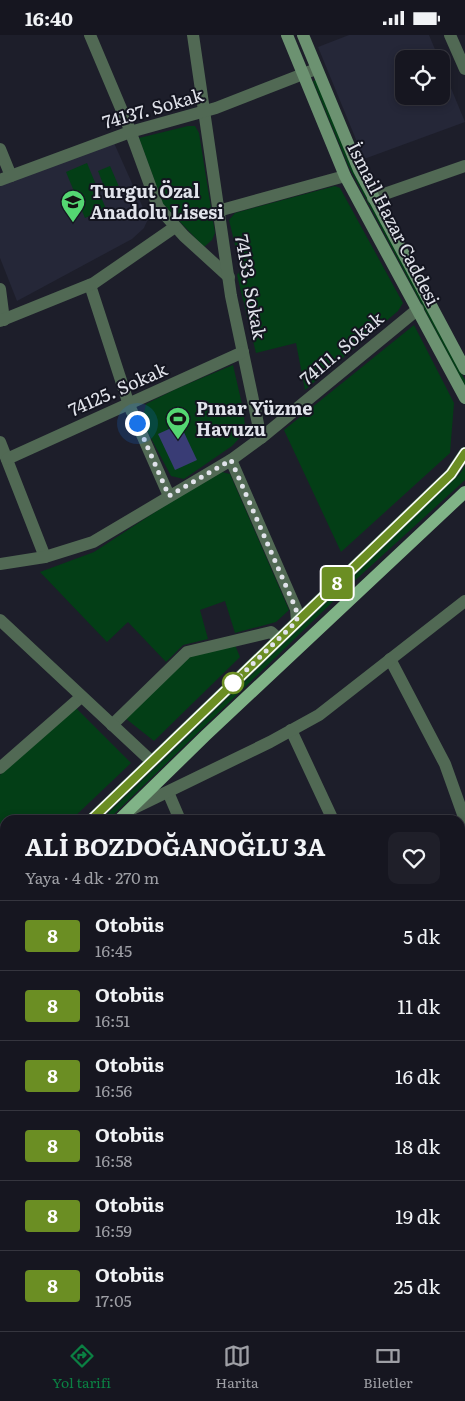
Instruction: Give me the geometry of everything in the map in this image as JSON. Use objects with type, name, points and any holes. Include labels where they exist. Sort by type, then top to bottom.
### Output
[{"type":"main road","name":"İsmail Hazar Caddesi","points":[[287,35],[345,176],[465,398]]},
{"type":"main road","name":"İsmail Hazar Caddesi","points":[[303,35],[373,198],[465,369]]},
{"type":"main road","points":[[96,815],[451,474],[465,453]]},
{"type":"main road","points":[[124,815],[217,724],[465,492]]},
{"type":"street","points":[[90,35],[130,132],[158,207],[175,227],[229,277]]},
{"type":"street","name":"74133. Sokak","points":[[193,35],[229,277],[261,438]]},
{"type":"street","points":[[450,35],[462,55],[465,69]]},
{"type":"street","name":"74137. Sokak","points":[[6,178],[130,132],[204,112],[316,69]]},
{"type":"street","points":[[0,149],[6,178]]},
{"type":"street","points":[[373,198],[465,166]]},
{"type":"street","points":[[218,211],[345,176]]},
{"type":"street","points":[[0,289],[2,321],[90,285],[175,227]]},
{"type":"street","points":[[90,285],[129,405],[169,496]]},
{"type":"street","name":"74111. Sokak","points":[[0,564],[45,557],[93,542],[231,460],[261,438],[418,309]]},
{"type":"street","name":"74125. Sokak","points":[[7,459],[243,352]]},
{"type":"street","points":[[0,442],[45,557]]},
{"type":"street","points":[[231,460],[296,609],[297,621]]},
{"type":"street","points":[[129,810],[291,731],[319,715],[465,601]]},
{"type":"street","points":[[0,619],[151,761]]},
{"type":"street","points":[[112,725],[187,652],[272,632],[279,639]]},
{"type":"street","points":[[390,659],[445,764],[463,815]]},
{"type":"street","points":[[0,768],[81,697]]},
{"type":"street","points":[[291,731],[331,815]]},
{"type":"street","points":[[168,792],[178,815]]},
{"type":"shaded area","points":[[349,35],[429,35],[435,50],[395,50],[395,105],[450,105],[450,86],[465,122],[364,159],[318,47]]},
{"type":"shaded area","name":"Turgut Özal Anadolu Lisesi","points":[[114,143],[148,219],[144,228],[132,239],[17,301],[0,258],[0,184]]},
{"type":"shaded area","points":[[180,424],[197,460],[175,470],[158,434]]},
{"type":"green space","points":[[316,80],[350,164],[465,380],[465,386],[348,165],[313,81]]},
{"type":"green space","points":[[195,126],[199,133],[215,233],[212,240],[204,247],[163,204],[139,138]]},
{"type":"green space","points":[[87,163],[106,209],[85,218],[66,172]]},
{"type":"green space","points":[[110,166],[120,189],[107,194],[98,171]]},
{"type":"green space","points":[[335,186],[340,188],[403,303],[398,311],[305,390],[296,343],[256,353],[237,275],[241,270],[229,220],[235,213]]},
{"type":"green space","points":[[414,325],[454,403],[450,453],[341,552],[284,430]]},
{"type":"green space","points":[[233,365],[244,413],[245,432],[232,446],[184,479],[171,476],[142,421],[146,404],[178,388]]},
{"type":"green space","points":[[465,466],[465,480],[350,585],[113,815],[106,815],[459,475]]},
{"type":"green space","points":[[218,471],[230,474],[289,610],[276,622],[235,633],[225,601],[200,610],[208,639],[183,645],[166,662],[128,622],[107,642],[40,572],[94,552]]},
{"type":"green space","points":[[235,645],[240,657],[154,741],[125,718],[190,653]]},
{"type":"green space","points":[[76,708],[131,763],[76,815],[0,815],[0,775]]},
{"type":"bus line","name":"8","points":[[96,815],[451,474],[465,453]]},
{"type":"place","name":"Turgut Özal Anadolu Lisesi","points":[[73,223]]},
{"type":"place","name":"Pınar Yüzme Havuzu","points":[[178,440]]},
{"type":"route","points":[[137,423],[169,496],[231,460],[296,609],[297,621],[233,683]]}]
